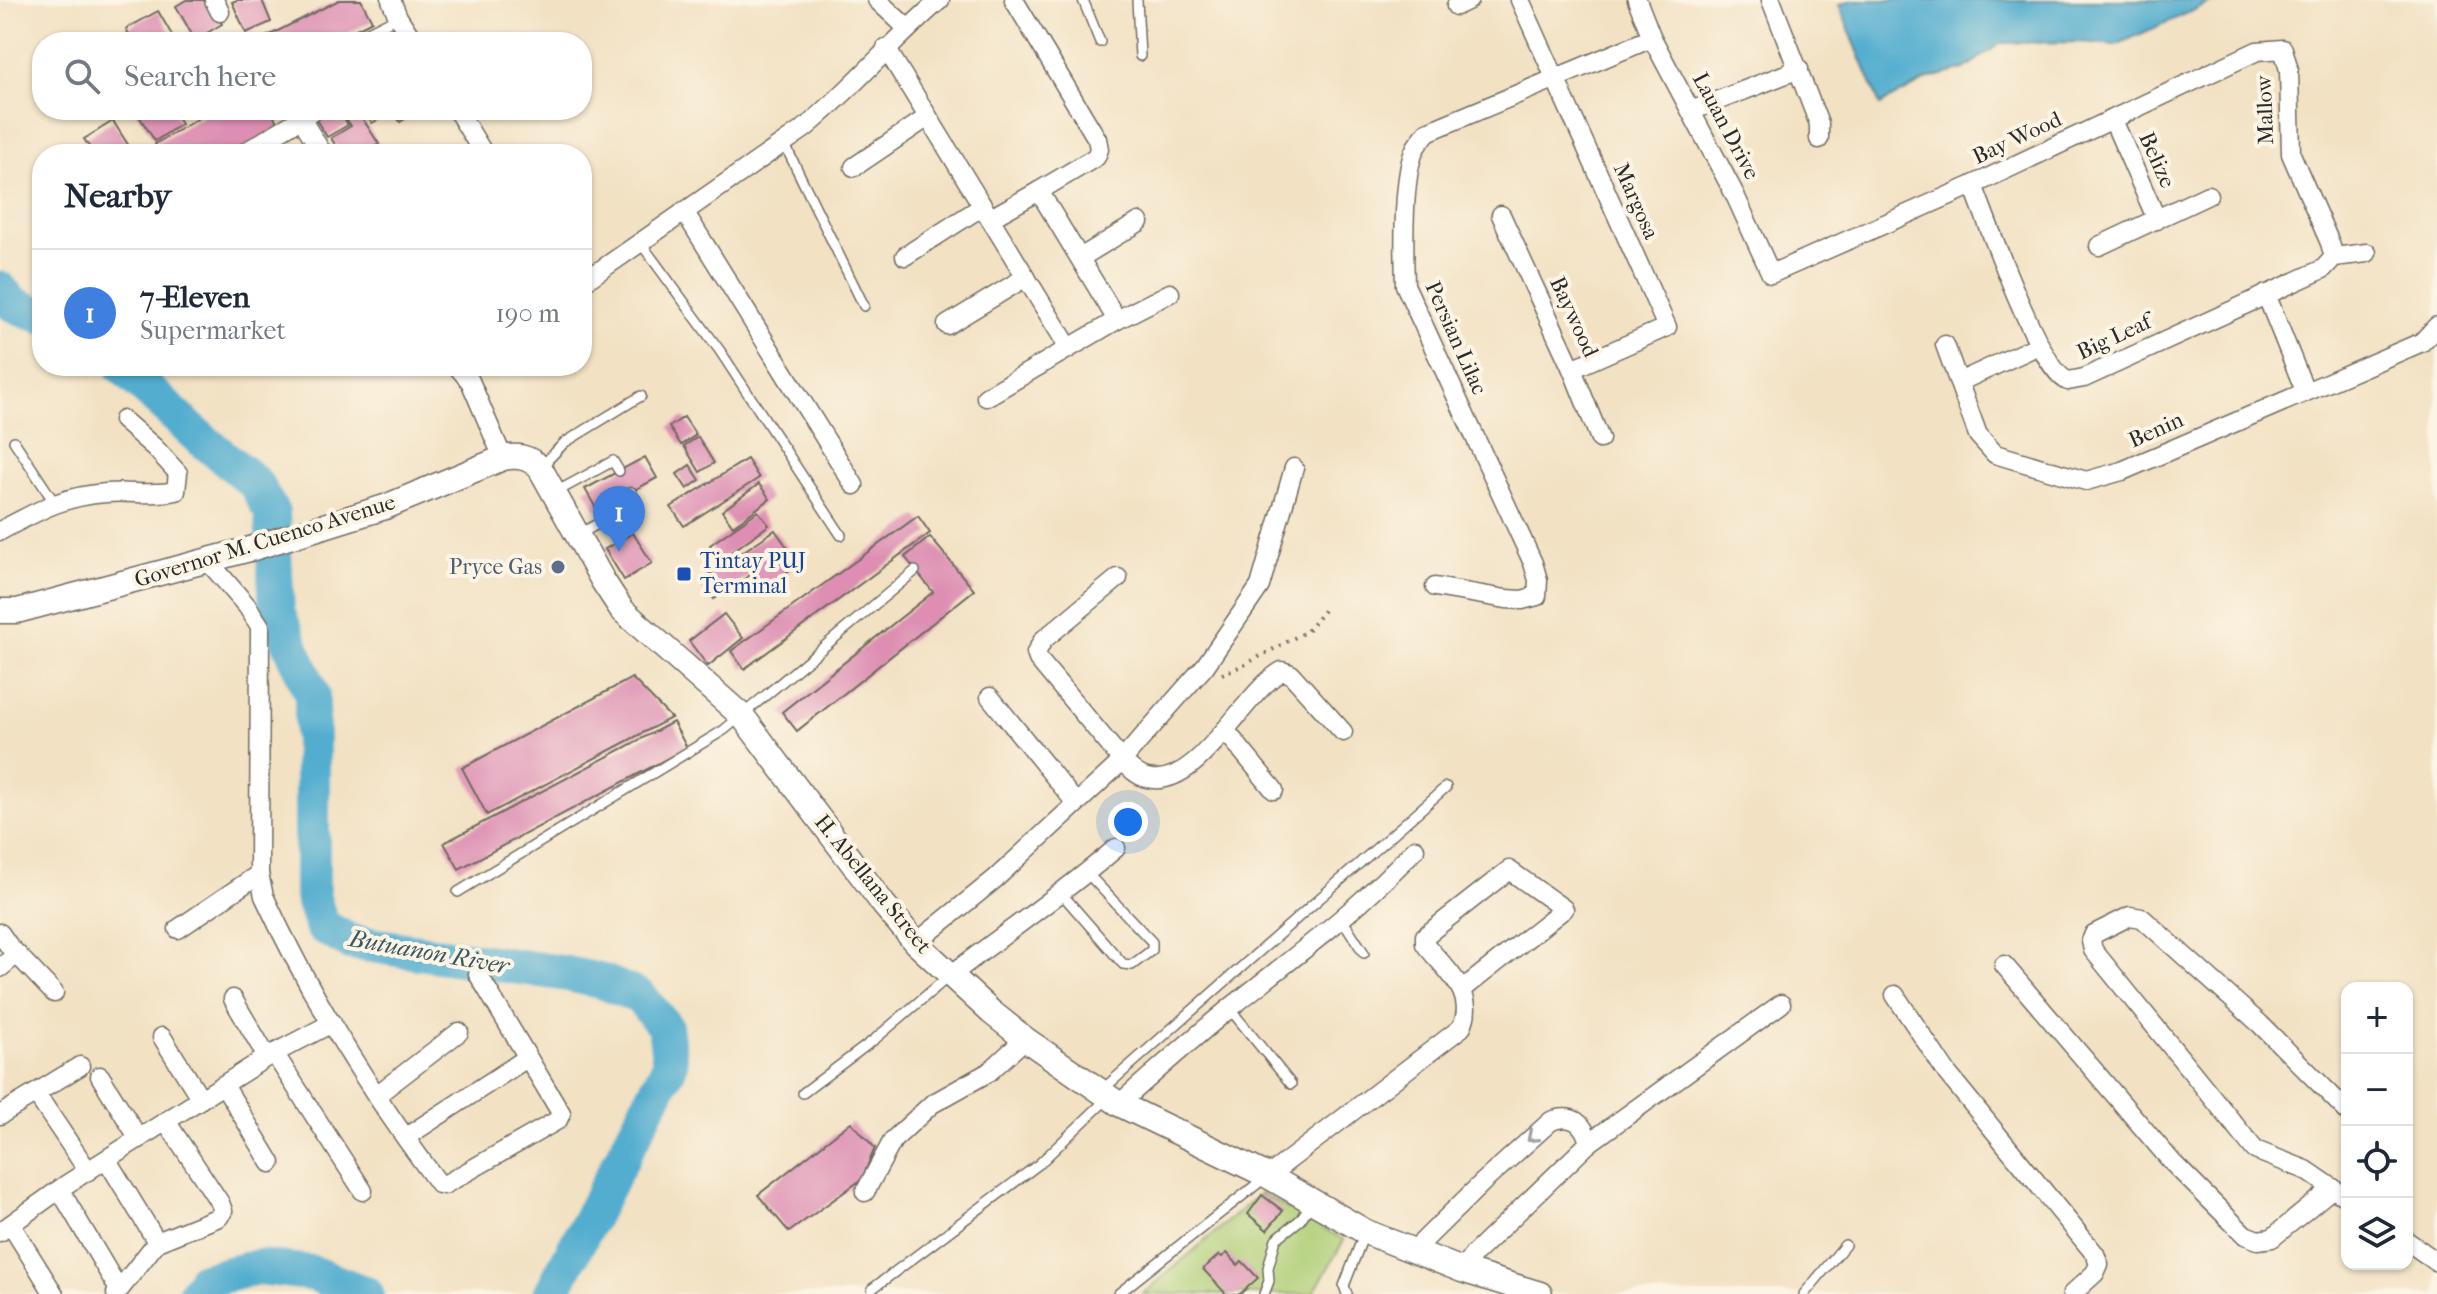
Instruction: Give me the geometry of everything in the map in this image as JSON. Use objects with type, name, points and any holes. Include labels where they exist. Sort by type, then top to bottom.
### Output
[{"type":"main road","name":"H. Abellana Street","points":[[522,461],[554,493],[622,610],[743,717],[916,943],[1025,1039],[1109,1098],[1268,1176],[1366,1232],[1462,1270],[1540,1294]]},
{"type":"main road","name":"Governor M. Cuenco Avenue","points":[[0,611],[17,611],[250,549],[522,461]]},
{"type":"street","points":[[877,0],[907,28]]},
{"type":"street","points":[[592,276],[784,143],[826,110],[886,48],[940,0]]},
{"type":"street","points":[[905,256],[987,212],[1039,191],[1096,157],[1099,149],[1097,139],[1014,0]]},
{"type":"street","name":"Margosa","points":[[1520,0],[1667,327],[1572,369]]},
{"type":"street","name":"Lauan Drive","points":[[1637,0],[1652,38],[1734,193],[1771,274]]},
{"type":"street","points":[[1771,0],[1819,124],[1819,139]]},
{"type":"street","points":[[395,9],[408,32]]},
{"type":"street","name":"Persian Lilac","points":[[1435,587],[1522,600],[1537,596],[1538,580],[1533,563],[1405,285],[1404,241],[1410,164],[1416,147],[1427,132],[1652,38]]},
{"type":"street","points":[[886,48],[1069,348]]},
{"type":"street","name":"Bay Wood","points":[[1771,274],[1973,185],[2257,51],[2283,49]]},
{"type":"street","name":"Mallow","points":[[2283,49],[2289,70],[2291,154],[2334,257]]},
{"type":"street","points":[[1691,111],[1799,69]]},
{"type":"street","points":[[854,167],[928,117]]},
{"type":"street","points":[[259,144],[300,120]]},
{"type":"street","points":[[310,120],[319,144]]},
{"type":"street","points":[[463,120],[478,144]]},
{"type":"street","name":"Belize","points":[[2113,120],[2157,220]]},
{"type":"street","name":"Big Leaf","points":[[1973,185],[2039,345],[2056,374],[2068,381],[2077,381],[2323,269],[2334,257]]},
{"type":"street","points":[[1039,191],[1117,320]]},
{"type":"street","points":[[2099,246],[2208,195]]},
{"type":"street","points":[[684,211],[854,485]]},
{"type":"street","name":"Baywood","points":[[1501,215],[1572,369],[1600,439]]},
{"type":"street","points":[[1080,258],[1139,222]]},
{"type":"street","points":[[2334,257],[2367,253]]},
{"type":"street","points":[[947,325],[1026,277]]},
{"type":"street","points":[[986,397],[1117,320],[1170,293]]},
{"type":"street","points":[[2266,294],[2305,391]]},
{"type":"street","name":"Benin","points":[[1945,345],[1978,435],[1995,454],[2086,481],[2122,471],[2422,342],[2437,326]]},
{"type":"street","points":[[1959,382],[2039,345]]},
{"type":"street","points":[[475,376],[522,461]]},
{"type":"street","points":[[0,531],[54,502],[110,492],[163,494],[176,491],[178,473],[123,420]]},
{"type":"street","points":[[916,943],[995,879],[1122,760],[1189,685],[1260,586],[1294,468]]},
{"type":"street","points":[[208,561],[260,626],[259,874],[264,896],[332,1023],[406,1137],[439,1184],[444,1185],[558,1120],[559,1109],[478,974]]},
{"type":"street","points":[[1118,578],[1043,640],[1036,653],[1122,760],[1146,778],[1174,777],[1225,730],[1267,682],[1282,671],[1291,674],[1343,732]]},
{"type":"street","points":[[990,697],[1075,802]]},
{"type":"street","points":[[1225,730],[1274,790]]},
{"type":"street","points":[[951,975],[1024,917],[1062,894],[1116,848]]},
{"type":"street","points":[[1109,1098],[1230,1009],[1342,919],[1415,849]]},
{"type":"street","points":[[1268,1176],[1461,1028],[1466,1019],[1463,989],[1423,938],[1509,870],[1564,909],[1463,989]]},
{"type":"street","points":[[178,929],[259,874]]},
{"type":"street","points":[[2004,965],[2172,1162],[2245,1235],[2258,1240],[2272,1238],[2340,1193],[2306,1170],[2255,1150],[2093,950],[2091,941],[2094,934],[2130,916],[2142,918],[2260,1024],[2341,1105]]},
{"type":"street","points":[[0,933],[54,993]]},
{"type":"street","points":[[0,968],[17,954]]},
{"type":"street","points":[[1895,995],[1947,1073],[2095,1254],[2099,1264],[2095,1273],[2072,1294]]},
{"type":"street","points":[[233,999],[363,1191]]},
{"type":"street","points":[[1462,1270],[1484,1244],[1589,1143],[1781,1004]]},
{"type":"street","points":[[54,1294],[6,1229],[88,1171],[270,1055],[332,1023]]},
{"type":"street","points":[[378,1094],[459,1032]]},
{"type":"street","points":[[162,1037],[201,1099]]},
{"type":"street","points":[[865,1192],[893,1140],[932,1104],[989,1072],[1025,1039]]},
{"type":"street","points":[[406,1137],[527,1058]]},
{"type":"street","points":[[0,1115],[80,1066]]},
{"type":"street","points":[[100,1076],[139,1139]]},
{"type":"street","points":[[224,1085],[271,1163]]},
{"type":"street","points":[[43,1104],[88,1171]]},
{"type":"street","points":[[1413,1251],[1551,1121],[1560,1118],[1578,1122],[1586,1129],[1589,1143]]},
{"type":"street","points":[[60,1190],[117,1292],[157,1242],[219,1217],[223,1211],[166,1121]]},
{"type":"street","points":[[107,1160],[157,1242]]},
{"type":"street","points":[[2413,1245],[2437,1262]]},
{"type":"lane","points":[[1083,0],[1100,42]]},
{"type":"lane","points":[[1137,0],[1140,56]]},
{"type":"lane","points":[[362,32],[395,9]]},
{"type":"lane","points":[[784,143],[864,306]]},
{"type":"lane","points":[[640,242],[720,351],[841,535]]},
{"type":"lane","points":[[522,461],[564,443],[641,396]]},
{"type":"lane","points":[[14,441],[54,502]]},
{"type":"lane","points":[[554,493],[613,461],[619,471]]},
{"type":"lane","points":[[578,535],[636,502],[631,492]]},
{"type":"lane","points":[[458,892],[743,717],[915,571]]},
{"type":"lane","points":[[872,1289],[1039,1164],[1446,787]]},
{"type":"lane","points":[[1062,894],[1123,964],[1132,965],[1152,950],[1152,942],[1087,873]]},
{"type":"lane","points":[[1342,919],[1364,953]]},
{"type":"lane","points":[[803,1093],[875,1039],[951,975]]},
{"type":"lane","points":[[1230,1009],[1291,1084]]},
{"type":"lane","points":[[1118,1294],[1268,1176]]},
{"type":"lane","points":[[1264,1294],[1276,1239],[1300,1220],[1313,1201]]},
{"type":"lane","points":[[1347,1294],[1344,1286],[1366,1232]]},
{"type":"lane","points":[[1804,1294],[1845,1245]]},
{"type":"path","points":[[1189,685],[1244,665],[1307,631],[1326,608]]},
{"type":"green space","points":[[1261,1193],[1344,1240],[1313,1294],[1143,1294]]},
{"type":"water","points":[[1852,0],[2217,0],[2116,45],[2082,42],[2001,43],[1964,69],[1928,79],[1880,105],[1839,5]]},
{"type":"building","points":[[186,0],[208,0],[222,24],[208,32],[191,32],[176,6]]},
{"type":"building","points":[[262,0],[271,22],[246,32],[232,2]]},
{"type":"building","points":[[339,0],[361,0],[372,21],[351,32],[276,32]]},
{"type":"building","points":[[158,11],[170,32],[128,32],[126,29]]},
{"type":"building","points":[[141,120],[178,120],[181,124],[155,141]]},
{"type":"building","points":[[196,120],[276,120],[280,127],[251,144],[155,144]]},
{"type":"building","points":[[316,120],[345,120],[348,125],[327,137]]},
{"type":"building","points":[[347,120],[363,120],[379,144],[335,144],[331,138],[351,126]]},
{"type":"building","points":[[113,121],[128,144],[87,144],[84,139]]},
{"type":"building","points":[[684,417],[696,435],[681,445],[669,427]]},
{"type":"building","points":[[698,437],[714,463],[700,472],[684,446]]},
{"type":"building","points":[[645,457],[657,478],[597,510],[585,489]]},
{"type":"building","points":[[747,459],[759,478],[684,526],[671,507]]},
{"type":"building","points":[[690,465],[700,480],[687,489],[677,474]]},
{"type":"building","points":[[759,484],[770,499],[733,526],[722,511]]},
{"type":"building","points":[[758,511],[769,525],[720,560],[710,545]]},
{"type":"building","points":[[918,516],[930,533],[744,669],[731,651]]},
{"type":"building","points":[[775,530],[799,564],[762,589],[752,574],[714,599],[701,580]]},
{"type":"building","points":[[633,533],[652,563],[624,580],[605,549]]},
{"type":"building","points":[[930,537],[974,590],[797,731],[782,712],[933,592],[905,557]]},
{"type":"building","points":[[724,614],[743,638],[708,666],[689,641]]},
{"type":"building","points":[[632,678],[671,718],[487,815],[462,768]]},
{"type":"building","points":[[673,722],[687,748],[459,869],[444,843]]},
{"type":"building","points":[[851,1122],[875,1148],[862,1179],[789,1232],[758,1195]]},
{"type":"building","points":[[1262,1195],[1283,1211],[1267,1230],[1248,1214]]},
{"type":"building","points":[[1227,1253],[1238,1265],[1242,1261],[1258,1278],[1240,1294],[1226,1294],[1203,1269],[1219,1255],[1222,1257]]},
{"type":"waterway","name":"Butuanon River","points":[[0,289],[13,304],[32,312]]},
{"type":"waterway","name":"Butuanon River","points":[[133,376],[193,432],[255,483],[272,513],[277,612],[312,695],[312,896],[322,926],[350,942],[604,982],[640,997],[665,1027],[670,1065],[551,1294]]},
{"type":"waterway","name":"Butuanon River","points":[[195,1294],[204,1280],[258,1267],[312,1273],[366,1294]]},
{"type":"place","name":"7-Eleven","points":[[619,552]]},
{"type":"place","name":"Pryce Gas","points":[[558,567]]},
{"type":"place","name":"Tintay PUJ Terminal","points":[[684,574]]}]
